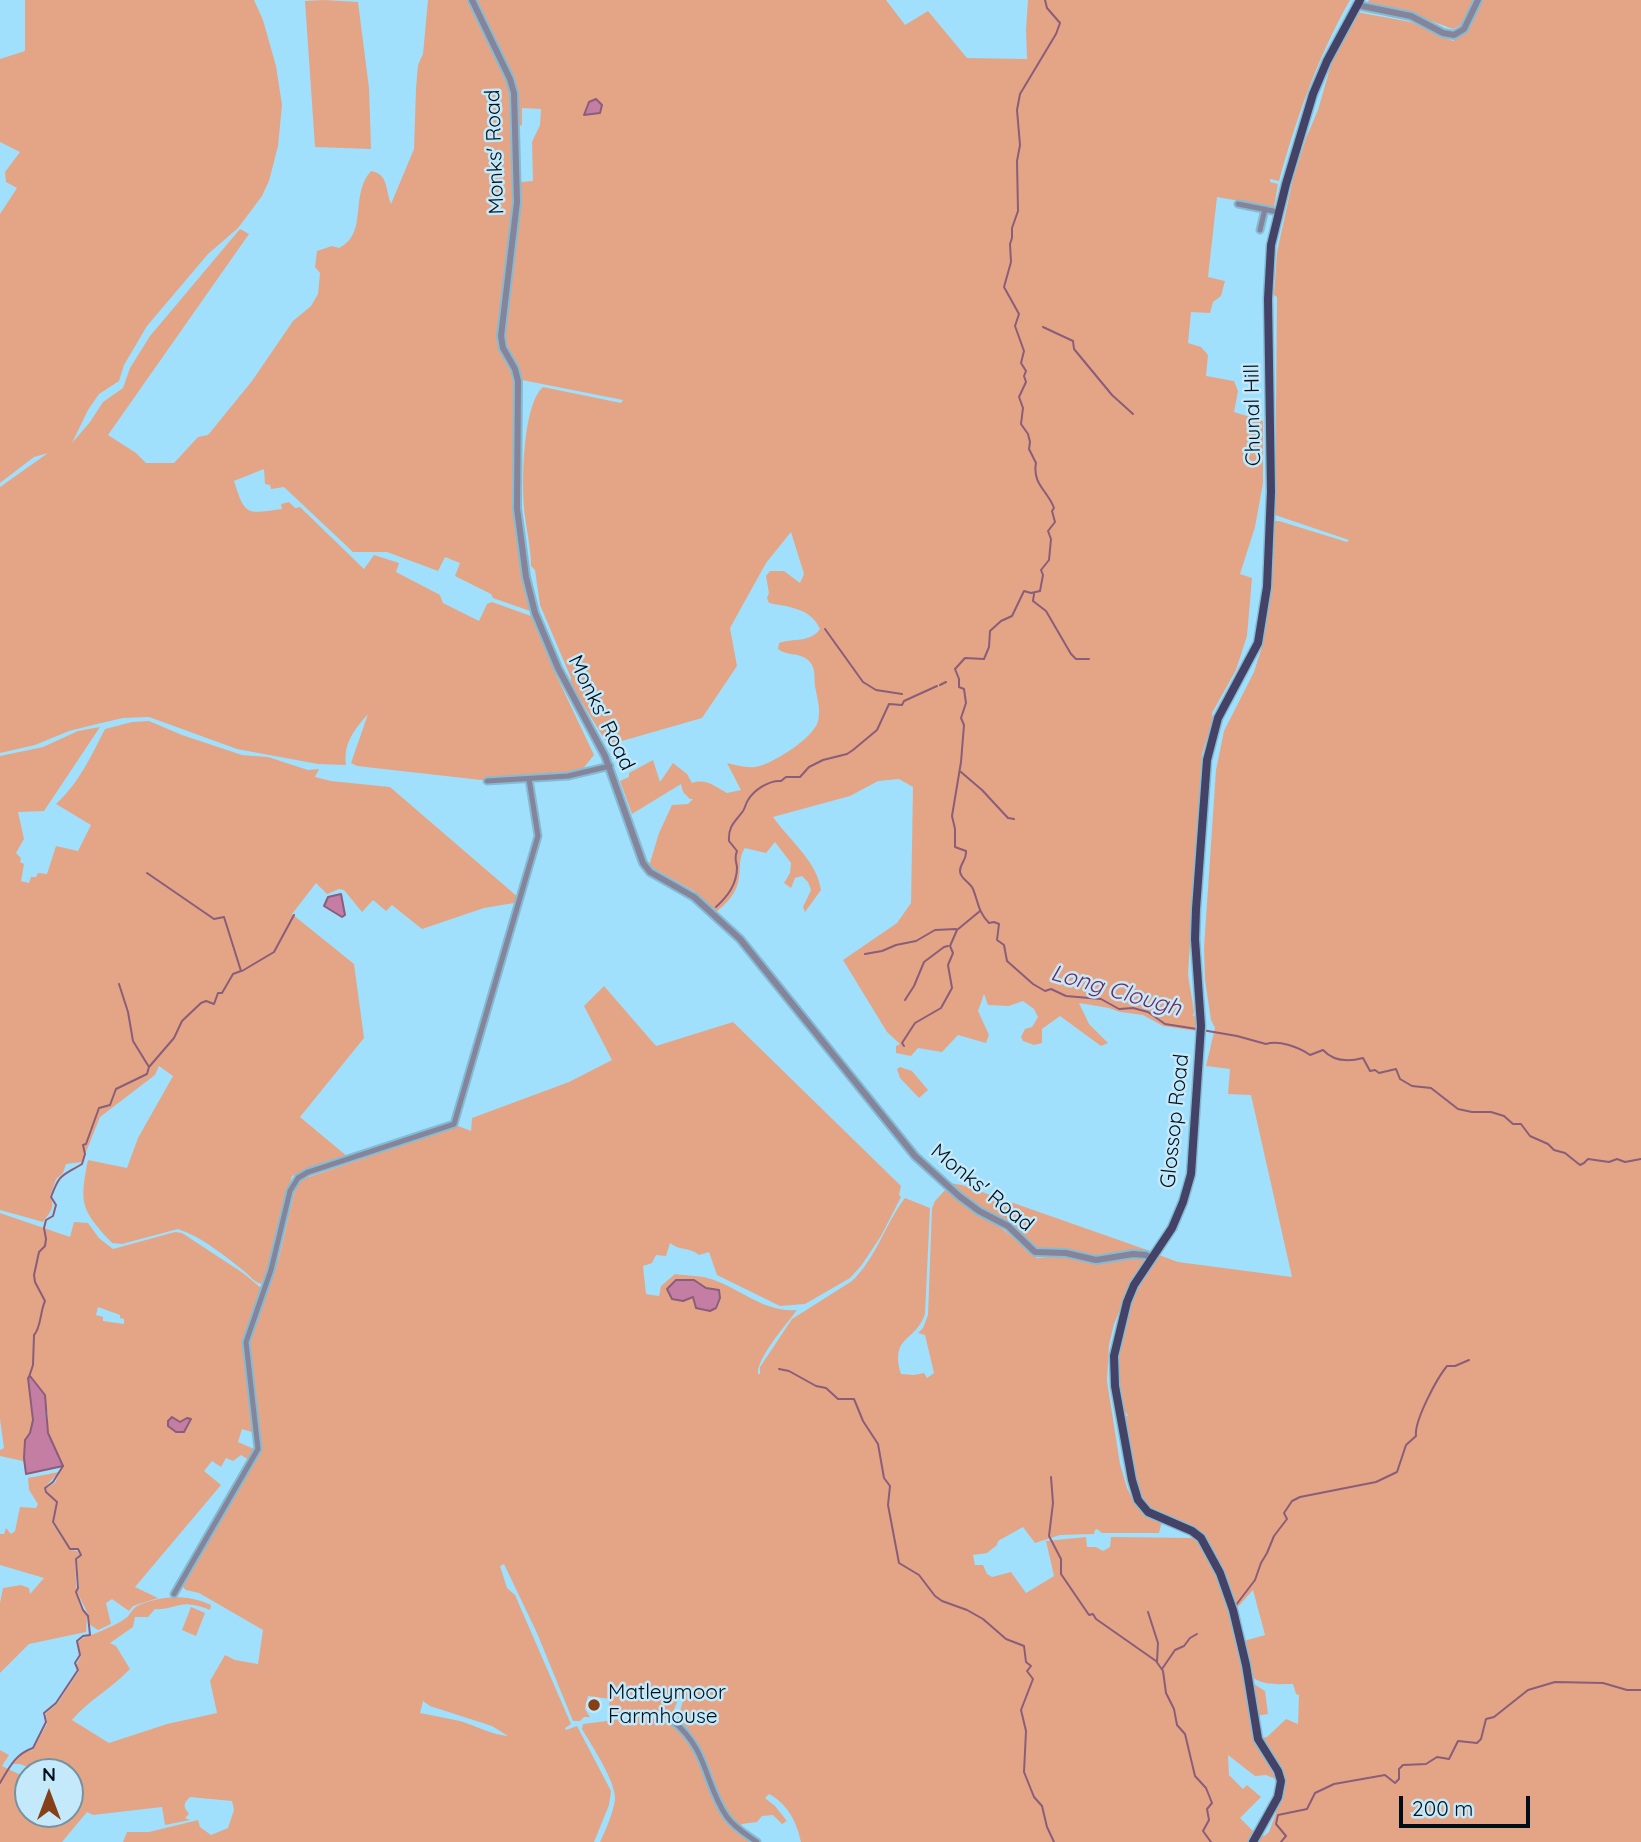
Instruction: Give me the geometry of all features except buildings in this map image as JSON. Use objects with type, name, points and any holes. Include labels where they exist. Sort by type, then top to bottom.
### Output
[{"type":"main road","name":"Chunal Hill","points":[[1201,828],[1205,779],[1214,729],[1255,649],[1266,599],[1272,472],[1268,284],[1271,245],[1313,94],[1327,61],[1359,3]]},
{"type":"main road","name":"Glossop Road","points":[[1201,828],[1195,939],[1201,1026],[1192,1170],[1181,1210],[1134,1285],[1122,1316],[1114,1356],[1115,1386],[1138,1500],[1149,1512],[1192,1531],[1201,1538],[1220,1573],[1233,1610],[1246,1665],[1256,1734],[1281,1781],[1278,1797],[1253,1842]]},
{"type":"street","name":"Monks' Road","points":[[472,0],[510,79],[513,93],[517,202],[501,336],[503,348],[515,369],[518,381],[517,508],[526,577],[535,613],[558,668],[610,766],[646,868],[659,878],[684,890],[740,939],[855,1084],[923,1164],[959,1196],[979,1211],[1008,1226],[1035,1252],[1096,1260],[1130,1254],[1146,1255],[1152,1259]]},
{"type":"street","points":[[1359,3],[1411,16],[1443,33],[1454,35],[1464,29],[1478,0]]},
{"type":"street","points":[[1238,204],[1278,212]]},
{"type":"street","points":[[1260,230],[1265,209]]},
{"type":"street","points":[[487,781],[582,775],[610,766]]},
{"type":"street","points":[[174,1594],[258,1450],[246,1342],[271,1270],[293,1183],[308,1172],[454,1124],[538,836],[529,779]]},
{"type":"street","points":[[673,1721],[697,1748],[728,1818],[757,1842]]},
{"type":"shaded area","points":[[25,0],[254,0],[263,20],[276,66],[282,105],[278,146],[269,181],[262,196],[238,228],[208,254],[147,326],[124,365],[119,381],[99,394],[72,443],[103,402],[123,388],[130,368],[150,336],[240,229],[249,234],[108,435],[136,453],[146,463],[174,463],[198,437],[208,435],[252,381],[293,321],[311,306],[318,294],[320,273],[315,267],[317,251],[332,246],[339,248],[354,233],[361,191],[371,171],[384,179],[391,204],[414,149],[418,65],[423,54],[428,0],[468,0],[508,79],[510,91],[514,172],[513,224],[497,339],[499,349],[516,380],[512,504],[530,611],[493,598],[491,594],[455,576],[460,563],[445,557],[438,571],[387,552],[353,552],[284,487],[271,489],[270,485],[265,484],[264,469],[234,481],[241,501],[249,510],[261,512],[282,509],[281,504],[289,502],[295,508],[300,507],[364,569],[374,555],[399,563],[396,572],[440,595],[443,603],[479,621],[487,604],[492,602],[531,616],[594,755],[581,771],[481,780],[357,766],[351,763],[368,714],[348,743],[346,765],[318,764],[237,749],[149,717],[123,718],[97,724],[69,731],[35,745],[0,753],[0,487],[48,453],[34,457],[0,483],[0,214],[17,188],[6,182],[5,172],[20,152],[0,142],[0,59],[25,51]]},
{"type":"shaded area","points":[[475,0],[886,0],[905,25],[928,11],[967,58],[1027,59],[1028,0],[1350,0],[1309,88],[1279,181],[1270,179],[1270,182],[1278,184],[1274,207],[1217,197],[1208,277],[1225,281],[1221,296],[1213,302],[1210,313],[1191,312],[1188,343],[1201,347],[1208,355],[1206,376],[1234,381],[1238,391],[1234,412],[1263,421],[1263,483],[1255,527],[1240,574],[1252,578],[1247,636],[1236,670],[1212,713],[1213,719],[1202,754],[1188,975],[1193,1016],[1197,1017],[1197,1031],[1163,1026],[1143,1015],[1079,1003],[1089,1024],[1108,1043],[1101,1046],[1060,1016],[1042,1029],[1042,1043],[1034,1045],[1023,1041],[1021,1037],[1025,1029],[1032,1027],[1038,1017],[1034,1009],[1023,1001],[1009,1006],[988,1005],[984,994],[978,1011],[989,1035],[986,1043],[958,1035],[942,1052],[918,1048],[911,1056],[896,1053],[896,1046],[900,1044],[887,1032],[843,960],[897,923],[911,903],[913,787],[899,779],[878,781],[850,796],[773,817],[808,860],[818,879],[821,890],[805,912],[803,907],[811,890],[808,882],[802,876],[795,878],[791,888],[784,883],[790,873],[791,863],[775,842],[766,853],[745,848],[736,890],[716,912],[694,891],[649,866],[659,833],[672,805],[688,804],[693,799],[683,792],[681,784],[632,814],[620,781],[653,760],[660,782],[673,763],[687,774],[692,783],[706,782],[727,793],[741,790],[727,763],[752,767],[770,762],[799,744],[817,724],[819,710],[812,666],[804,658],[778,649],[779,643],[806,638],[820,629],[805,613],[792,607],[769,603],[767,598],[769,593],[766,576],[770,571],[784,571],[800,583],[804,574],[791,532],[766,563],[730,628],[737,666],[702,718],[608,745],[570,683],[571,678],[540,605],[535,570],[531,566],[523,487],[527,429],[536,397],[543,387],[621,403],[623,400],[522,380],[505,342],[503,336],[516,241],[520,182],[533,181],[532,142],[540,125],[541,109],[522,108],[522,125],[518,127],[514,82]]},
{"type":"shaded area","points":[[1369,0],[1476,0],[1461,25],[1453,29],[1409,13],[1367,4]]},
{"type":"shaded area","points":[[1479,0],[1641,0],[1641,1842],[1256,1842],[1260,1835],[1264,1836],[1269,1832],[1276,1813],[1274,1810],[1284,1796],[1283,1786],[1260,1738],[1267,1737],[1286,1719],[1298,1724],[1299,1695],[1296,1694],[1293,1684],[1266,1683],[1250,1676],[1244,1641],[1265,1635],[1253,1590],[1236,1609],[1205,1538],[1149,1510],[1138,1494],[1124,1418],[1128,1415],[1121,1405],[1118,1391],[1121,1336],[1134,1292],[1159,1255],[1178,1262],[1292,1277],[1251,1095],[1228,1094],[1230,1069],[1206,1066],[1215,1028],[1211,1020],[1205,980],[1204,948],[1216,770],[1224,731],[1254,672],[1261,650],[1269,604],[1274,521],[1347,542],[1349,540],[1275,515],[1277,297],[1274,295],[1277,252],[1293,179],[1306,138],[1318,110],[1332,61],[1357,12],[1411,22],[1453,41],[1467,27]]},
{"type":"shaded area","points":[[305,1],[358,2],[369,88],[371,149],[315,147]]},
{"type":"shaded area","points":[[596,99],[602,105],[600,113],[584,115],[589,102]]},
{"type":"shaded area","points":[[149,721],[242,755],[268,757],[308,770],[319,769],[315,777],[390,787],[519,898],[514,903],[484,908],[422,929],[392,905],[386,911],[373,900],[362,912],[344,890],[339,889],[327,894],[316,883],[292,914],[354,964],[364,1038],[300,1117],[348,1157],[292,1176],[272,1260],[261,1284],[213,1247],[187,1232],[178,1229],[122,1244],[112,1243],[88,1214],[83,1197],[88,1160],[127,1168],[138,1138],[173,1076],[159,1066],[155,1075],[100,1117],[82,1162],[66,1164],[63,1173],[56,1179],[50,1196],[52,1207],[43,1222],[0,1210],[0,756],[43,747],[78,731],[100,727],[44,811],[18,812],[24,839],[16,853],[24,864],[21,881],[29,883],[31,877],[36,877],[38,873],[47,874],[56,846],[78,851],[91,825],[56,804],[78,778],[105,729]]},
{"type":"shaded area","points":[[341,894],[345,915],[342,917],[324,906],[328,897]]},
{"type":"shaded area","points":[[604,986],[656,1046],[733,1022],[901,1186],[901,1197],[881,1236],[861,1266],[850,1278],[805,1304],[780,1306],[717,1275],[709,1252],[699,1255],[670,1243],[666,1256],[656,1255],[652,1263],[643,1266],[646,1294],[659,1296],[661,1286],[675,1274],[705,1277],[775,1308],[797,1310],[767,1350],[758,1374],[792,1319],[852,1281],[861,1272],[905,1198],[930,1208],[925,1314],[921,1323],[901,1346],[898,1361],[901,1374],[924,1373],[927,1378],[934,1373],[925,1335],[918,1333],[928,1315],[932,1208],[946,1189],[1008,1233],[1037,1258],[1060,1256],[1097,1263],[1123,1257],[1144,1259],[1145,1264],[1130,1285],[1114,1324],[1109,1345],[1107,1381],[1120,1464],[1127,1488],[1131,1496],[1162,1521],[1159,1533],[1102,1533],[1097,1529],[1094,1534],[1060,1535],[1035,1543],[1023,1527],[998,1541],[987,1553],[973,1555],[975,1565],[983,1565],[987,1574],[992,1577],[1011,1572],[1026,1593],[1054,1576],[1046,1541],[1086,1537],[1087,1547],[1096,1547],[1103,1551],[1110,1547],[1111,1537],[1197,1538],[1205,1549],[1225,1595],[1239,1642],[1253,1731],[1278,1780],[1266,1775],[1255,1776],[1228,1755],[1229,1775],[1243,1789],[1247,1785],[1261,1797],[1240,1818],[1255,1833],[1251,1842],[801,1842],[791,1815],[769,1794],[765,1798],[787,1821],[782,1824],[773,1815],[762,1816],[757,1822],[742,1824],[740,1827],[724,1807],[707,1763],[689,1734],[691,1733],[678,1718],[687,1687],[684,1686],[670,1719],[640,1714],[610,1719],[610,1699],[588,1696],[585,1709],[590,1717],[573,1721],[537,1633],[504,1564],[500,1566],[507,1588],[515,1595],[571,1724],[565,1728],[566,1730],[577,1726],[611,1791],[609,1805],[594,1842],[123,1842],[127,1832],[149,1832],[198,1820],[200,1827],[211,1835],[228,1828],[234,1810],[232,1801],[190,1797],[185,1805],[189,1814],[185,1818],[190,1820],[165,1825],[162,1807],[93,1815],[87,1812],[84,1816],[84,1758],[18,1758],[24,1752],[33,1750],[47,1724],[46,1713],[57,1704],[79,1671],[77,1664],[81,1656],[78,1642],[117,1624],[137,1606],[174,1597],[211,1605],[210,1610],[188,1604],[155,1609],[148,1617],[135,1617],[133,1627],[110,1643],[116,1646],[130,1669],[72,1720],[109,1743],[167,1724],[217,1713],[210,1681],[225,1655],[235,1660],[258,1664],[263,1630],[199,1593],[183,1587],[260,1450],[249,1343],[279,1257],[297,1181],[458,1126],[471,1131],[472,1118],[569,1082],[612,1060],[584,1006]],"holes":[[[423,1701],[430,1706],[492,1726],[508,1736],[460,1721],[420,1713]]]},
{"type":"shaded area","points":[[900,1067],[912,1071],[928,1090],[919,1098],[900,1078],[897,1069]]},
{"type":"shaded area","points":[[949,1183],[962,1185],[1153,1252],[1097,1258],[1066,1250],[1040,1252],[1031,1248],[1009,1225],[979,1209]]},
{"type":"shaded area","points":[[0,1213],[70,1237],[74,1222],[88,1223],[99,1238],[113,1249],[175,1232],[182,1233],[261,1288],[243,1342],[255,1433],[242,1429],[238,1442],[254,1449],[249,1460],[241,1455],[233,1461],[226,1458],[221,1467],[212,1461],[204,1471],[221,1485],[135,1587],[158,1598],[133,1606],[129,1611],[112,1599],[106,1603],[111,1624],[98,1630],[89,1624],[89,1616],[77,1592],[77,1560],[82,1555],[78,1549],[70,1548],[53,1522],[57,1502],[46,1488],[55,1483],[63,1466],[48,1433],[48,1413],[30,1376],[28,1378],[33,1420],[24,1458],[26,1474],[23,1461],[0,1456],[0,1450],[4,1448],[0,1419]],"holes":[[[98,1307],[120,1315],[124,1324],[103,1321],[103,1317],[96,1315]]]},
{"type":"shaded area","points":[[676,1280],[694,1280],[706,1288],[719,1290],[720,1298],[716,1308],[710,1311],[696,1308],[693,1297],[683,1301],[672,1299],[667,1289]]},
{"type":"shaded area","points":[[30,1376],[45,1395],[48,1433],[63,1466],[26,1474],[25,1440],[33,1420],[28,1378]]},
{"type":"shaded area","points":[[172,1417],[180,1422],[191,1419],[184,1432],[176,1432],[168,1426]]},
{"type":"shaded area","points":[[59,1472],[44,1488],[56,1502],[52,1523],[70,1550],[77,1551],[80,1555],[75,1559],[76,1589],[87,1616],[86,1632],[29,1644],[0,1673],[0,1603],[3,1588],[21,1585],[29,1588],[30,1594],[44,1578],[0,1565],[0,1534],[4,1534],[6,1528],[11,1534],[15,1531],[20,1507],[36,1508],[38,1504],[29,1490],[28,1478]]},
{"type":"shaded area","points":[[191,1607],[205,1613],[196,1636],[182,1630]]},
{"type":"shaded area","points":[[1251,1682],[1265,1691],[1268,1714],[1256,1716]]},
{"type":"shaded area","points":[[646,1716],[676,1726],[694,1746],[717,1806],[754,1842],[600,1842],[613,1810],[614,1792],[603,1764],[582,1729],[583,1724]]},
{"type":"shaded area","points":[[0,1750],[9,1755],[2,1766],[14,1772],[14,1828],[74,1828],[62,1842],[0,1842]]},
{"type":"waterway","name":"Long Clough","points":[[1045,0],[1047,8],[1060,23],[1020,94],[1017,110],[1020,145],[1017,161],[1018,211],[1012,228],[1011,262],[1004,287],[1019,314],[1015,326],[1024,351],[1021,363],[1026,371],[1026,382],[1019,397],[1023,408],[1021,424],[1028,434],[1038,482],[1054,508],[1052,511],[1055,522],[1048,531],[1051,539],[1049,560],[1041,570],[1043,575],[1040,591],[1024,591],[1012,616],[990,631],[989,647],[984,659],[965,658],[955,669],[959,687],[964,689],[966,703],[961,718],[964,725],[961,762],[952,816],[955,847],[966,851],[960,874],[973,889],[985,919],[989,923],[999,924],[997,940],[1004,945],[1007,961],[1033,984],[1045,991],[1051,989],[1066,996],[1101,999],[1119,1009],[1133,1008],[1148,1012],[1165,1024],[1197,1029]]},
{"type":"waterway","points":[[1043,327],[1073,341],[1074,349],[1112,395],[1133,414]]},
{"type":"waterway","points":[[1034,594],[1033,601],[1046,611],[1071,654],[1076,659],[1089,659]]},
{"type":"waterway","points":[[825,629],[863,682],[876,690],[902,694]]},
{"type":"waterway","points":[[940,685],[946,682]]},
{"type":"waterway","points":[[716,907],[731,889],[737,873],[737,851],[729,841],[730,832],[754,793],[762,786],[786,777],[800,777],[809,767],[823,760],[847,754],[877,730],[889,704],[902,705],[904,701],[937,686]]},
{"type":"waterway","points":[[961,772],[1008,818],[1014,819]]},
{"type":"waterway","points":[[29,1377],[33,1365],[34,1335],[45,1301],[34,1275],[39,1252],[45,1246],[46,1220],[53,1216],[56,1205],[51,1197],[57,1184],[62,1176],[82,1164],[85,1154],[83,1145],[86,1144],[99,1108],[110,1105],[116,1089],[147,1074],[149,1067],[174,1038],[182,1021],[201,1003],[206,1001],[214,1004],[218,993],[222,993],[233,974],[241,971],[224,917],[214,919],[147,873]]},
{"type":"waterway","points":[[904,1046],[902,1043],[915,1023],[941,1008],[952,988],[948,965],[953,953],[950,946],[957,930],[980,911]]},
{"type":"waterway","points":[[242,971],[274,952],[294,915]]},
{"type":"waterway","points":[[865,954],[916,941],[935,930],[956,929]]},
{"type":"waterway","points":[[905,1000],[924,962],[948,946]]},
{"type":"waterway","points":[[119,984],[133,1041],[149,1067]]},
{"type":"waterway","name":"Long Clough","points":[[1202,1030],[1266,1044],[1289,1045],[1310,1055],[1323,1050],[1342,1060],[1363,1058],[1370,1071],[1379,1073],[1396,1069],[1400,1079],[1412,1086],[1431,1088],[1458,1109],[1491,1112],[1504,1116],[1513,1124],[1521,1124],[1530,1136],[1548,1144],[1554,1150],[1565,1153],[1580,1165],[1588,1159],[1609,1162],[1617,1159],[1625,1162],[1641,1159]]},
{"type":"waterway","points":[[1236,1605],[1255,1580],[1274,1536],[1287,1519],[1284,1513],[1292,1501],[1300,1497],[1376,1482],[1397,1472],[1406,1445],[1416,1436],[1422,1410],[1432,1389],[1447,1366],[1455,1366],[1469,1360]]},
{"type":"waterway","points":[[779,1369],[826,1388],[838,1399],[854,1399],[863,1421],[878,1444],[884,1478],[890,1486],[888,1505],[899,1563],[919,1575],[942,1601],[967,1610],[983,1619],[1006,1639],[1024,1646],[1026,1662],[1031,1666],[1027,1671],[1033,1679],[1021,1710],[1026,1731],[1024,1772],[1034,1797],[1042,1806],[1054,1842]]},
{"type":"waterway","points":[[0,1783],[17,1758],[33,1748],[46,1722],[44,1713],[56,1703],[78,1670],[75,1663],[80,1655],[77,1641],[90,1635],[88,1616],[76,1592],[76,1559],[81,1555],[78,1549],[70,1549],[53,1522],[57,1502],[45,1488],[53,1482],[63,1466]]},
{"type":"waterway","points":[[1051,1477],[1053,1503],[1049,1536],[1061,1559],[1061,1574],[1089,1615],[1093,1614],[1096,1619],[1156,1661],[1163,1671],[1166,1693],[1174,1709],[1177,1725],[1185,1734],[1195,1776],[1206,1788],[1212,1803],[1207,1809],[1209,1820],[1203,1831],[1211,1842]]},
{"type":"waterway","points":[[1148,1612],[1158,1643],[1157,1662]]},
{"type":"waterway","points":[[1162,1669],[1175,1650],[1197,1634]]},
{"type":"waterway","points":[[1281,1842],[1286,1836],[1276,1824],[1278,1815],[1307,1809],[1315,1793],[1334,1784],[1385,1775],[1395,1783],[1403,1765],[1426,1764],[1437,1757],[1449,1759],[1458,1741],[1477,1743],[1481,1739],[1486,1719],[1494,1717],[1528,1690],[1555,1682],[1603,1683],[1627,1690],[1641,1690]]},
{"type":"place","name":"Matleymoor Farmhouse","points":[[594,1705]]}]
